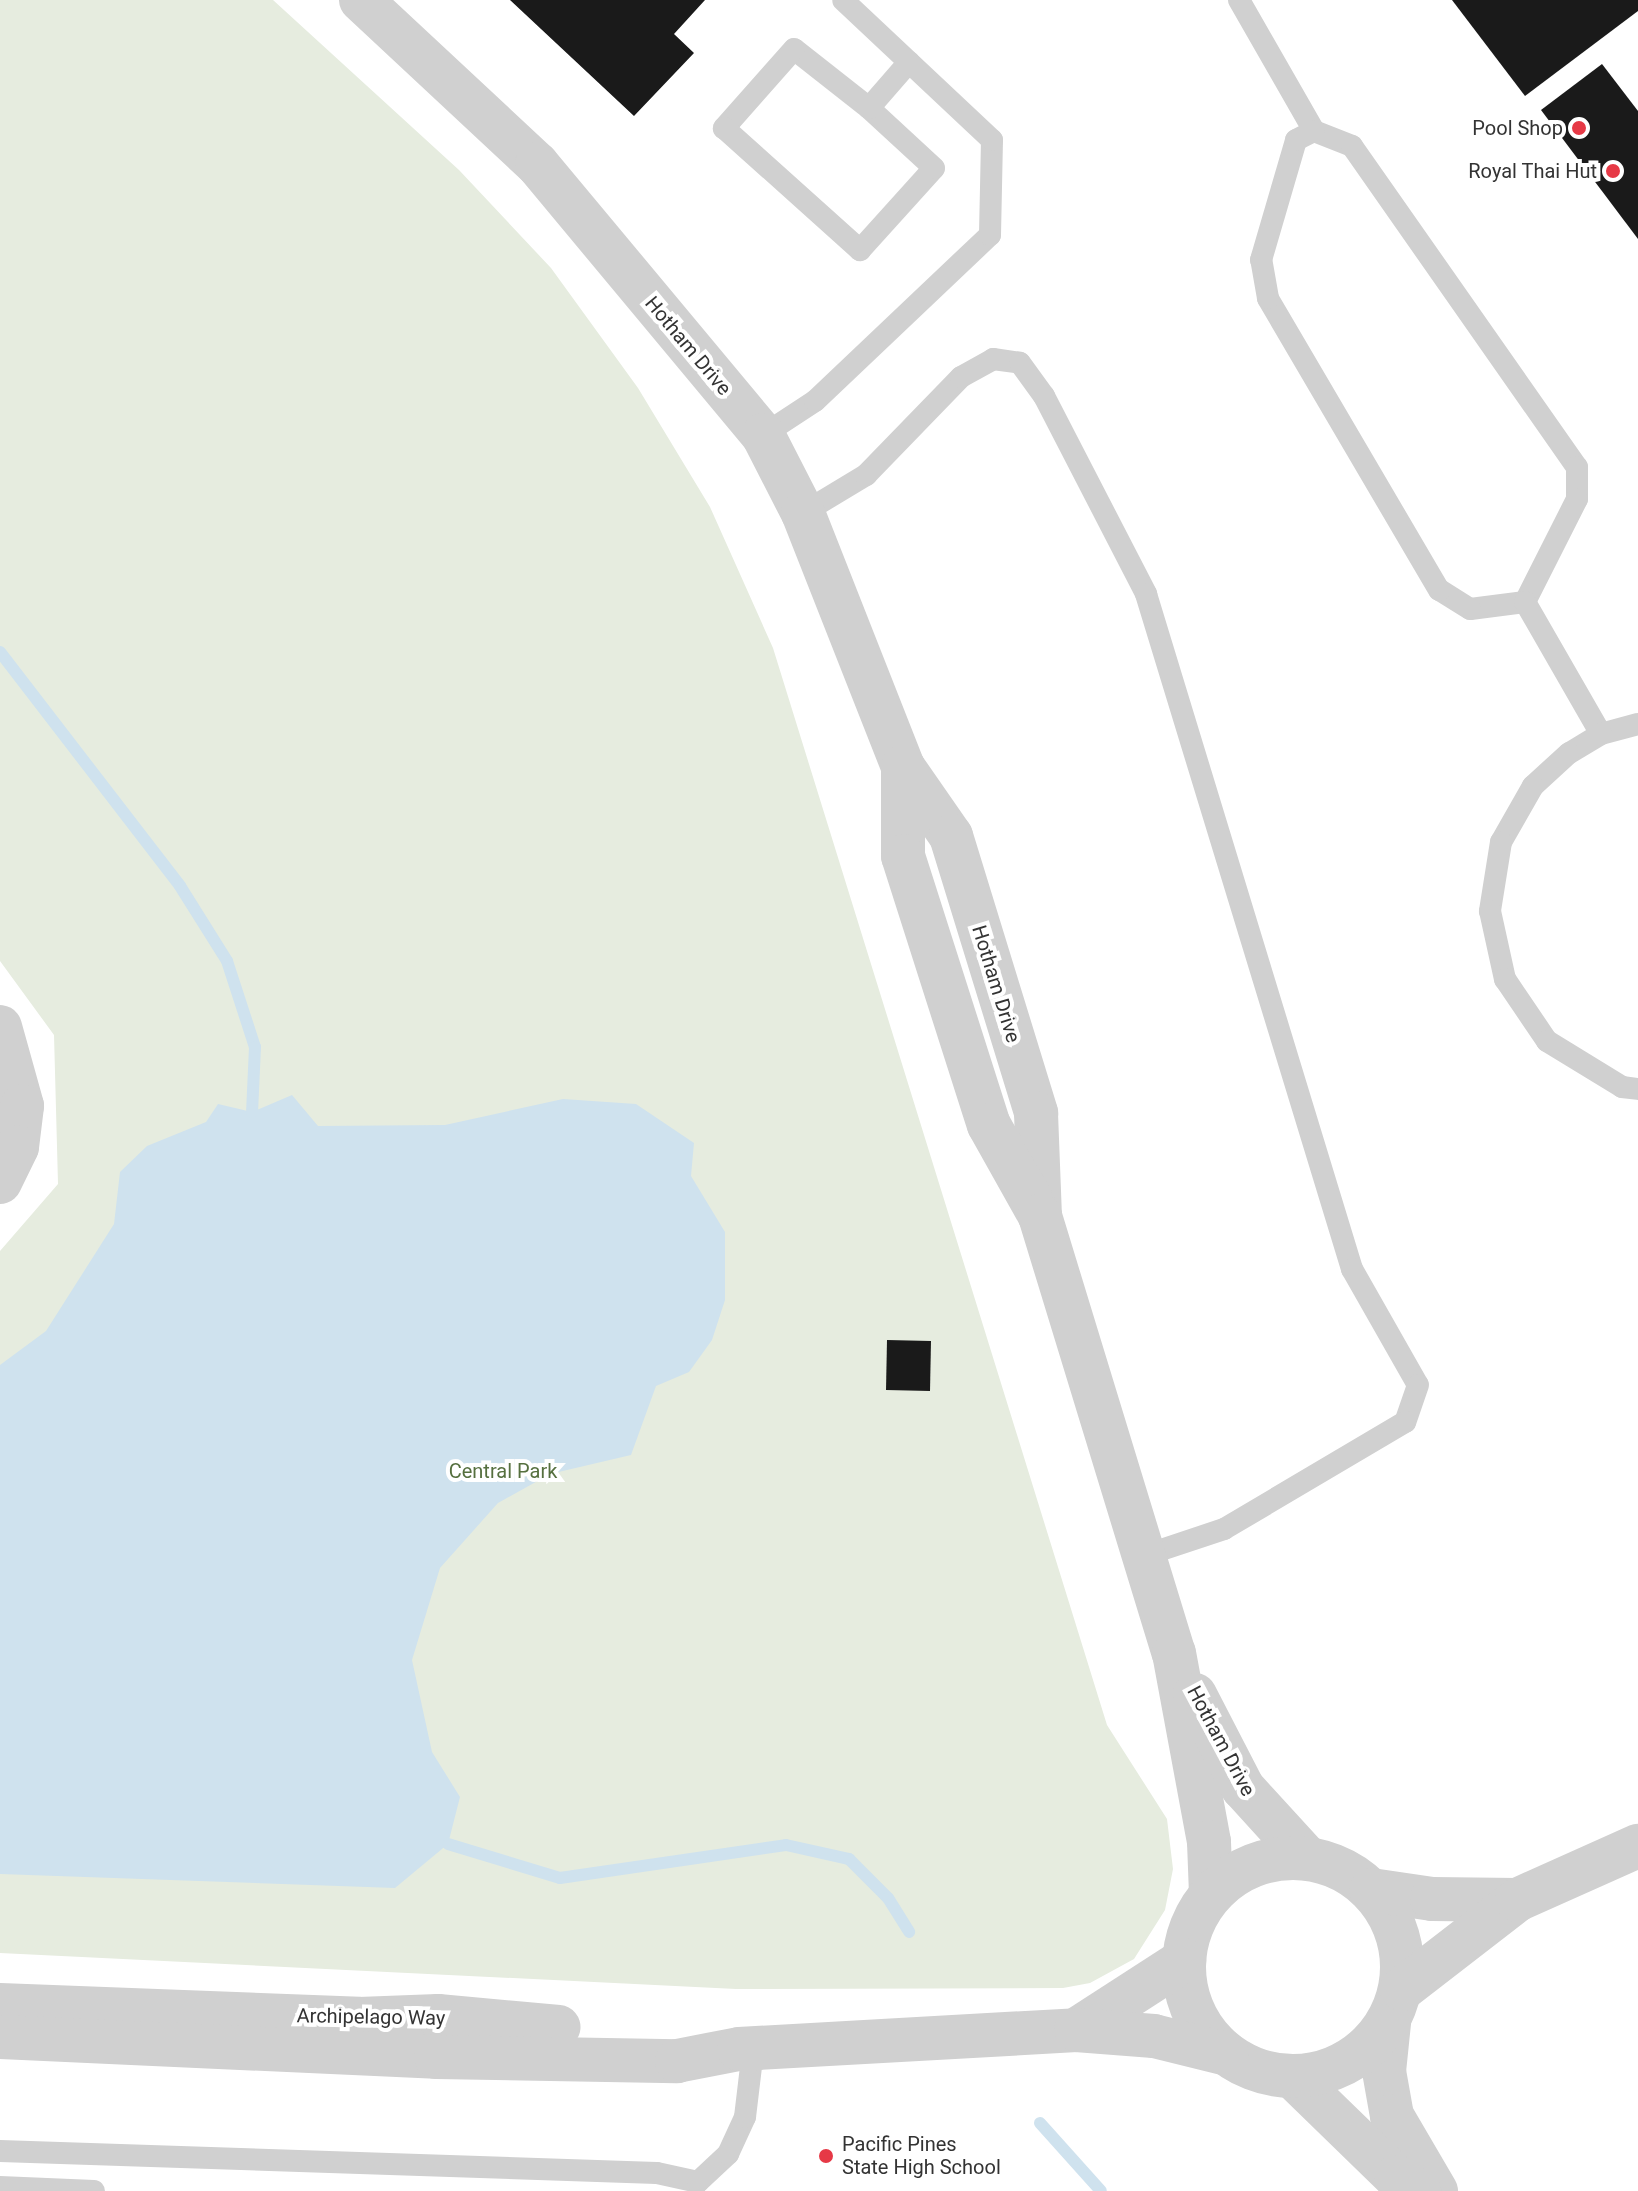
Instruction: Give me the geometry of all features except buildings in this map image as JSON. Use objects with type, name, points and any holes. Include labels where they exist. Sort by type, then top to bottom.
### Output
[{"type":"street","name":"Hotham Drive","points":[[361,0],[537,164],[763,435],[803,513],[903,767],[903,856],[989,1125],[1040,1216],[1174,1653],[1209,1842],[1211,1894]]},
{"type":"street","points":[[0,1027],[22,1106],[17,1147],[0,1182]]},
{"type":"street","name":"Hotham Drive","points":[[1174,1653],[1243,1788],[1307,1858]]},
{"type":"street","points":[[1436,2191],[1392,2116],[1384,2071],[1395,2006],[1403,1953],[1392,1919],[1371,1890],[1342,1869],[1307,1858],[1249,1867],[1211,1894],[1192,1925],[1184,1960],[1187,1996],[1202,2028],[1227,2054],[1258,2071],[1293,2077],[1331,2071],[1364,2052],[1395,2006],[1517,1900],[1638,1846]]},
{"type":"street","points":[[1371,1890],[1432,1899],[1517,1900]]},
{"type":"street","name":"Archipelago Way","points":[[1076,2030],[1184,1960]]},
{"type":"street","name":"Archipelago Way","points":[[0,2005],[359,2019],[438,2016],[667,2030],[746,2050]]},
{"type":"street","name":"Archipelago Way","points":[[0,2037],[436,2057],[677,2061],[746,2050],[1076,2030],[1154,2036],[1227,2054]]},
{"type":"street","points":[[1293,2077],[1396,2177],[1419,2191]]},
{"type":"lane","points":[[763,435],[815,401],[990,235],[992,140],[843,0]]},
{"type":"lane","points":[[1239,0],[1314,131],[1352,146],[1577,467],[1577,499],[1525,602]]},
{"type":"lane","points":[[794,49],[869,108],[934,168],[860,250],[724,128],[794,49]]},
{"type":"lane","points":[[869,108],[909,62]]},
{"type":"lane","points":[[1314,131],[1296,140],[1261,260],[1268,298],[1439,590],[1470,609],[1525,602]]},
{"type":"lane","points":[[803,513],[866,475],[961,377],[993,359],[1020,363],[1044,396],[1146,594],[1352,1269],[1418,1385],[1405,1422],[1224,1529],[1143,1556]]},
{"type":"lane","points":[[1525,602],[1601,734]]},
{"type":"lane","points":[[1638,724],[1601,734],[1533,786],[1501,842],[1490,911],[1505,979],[1547,1041],[1622,1087],[1638,1089]]},
{"type":"lane","points":[[0,2151],[657,2173],[696,2188],[728,2154],[745,2117],[746,2050]]},
{"type":"lane","points":[[0,2187],[94,2191]]},
{"type":"green space","name":"Central Park","points":[[0,0],[273,0],[459,170],[551,268],[638,388],[710,507],[773,648],[1107,1725],[1167,1819],[1173,1869],[1165,1910],[1134,1959],[1090,1983],[1063,1988],[736,1989],[0,1953],[0,1251],[58,1184],[54,1035],[0,961]]},
{"type":"water","points":[[292,1095],[318,1126],[445,1125],[563,1099],[636,1104],[694,1143],[691,1176],[725,1232],[725,1300],[712,1340],[689,1372],[656,1386],[631,1455],[550,1474],[498,1503],[440,1568],[412,1660],[432,1752],[460,1797],[448,1844],[395,1888],[0,1874],[0,1365],[46,1331],[114,1224],[120,1172],[147,1146],[206,1122],[218,1104],[252,1112]]},
{"type":"waterway","points":[[0,652],[180,886],[227,961],[255,1047],[252,1112]]},
{"type":"waterway","points":[[448,1844],[560,1878],[786,1845],[849,1859],[888,1898],[909,1932]]},
{"type":"waterway","points":[[1040,2123],[1101,2191]]},
{"type":"place","name":"Pool Shop","points":[[1579,128]]},
{"type":"place","name":"Royal Thai Hut","points":[[1613,171]]},
{"type":"place","name":"Pacific Pines State High School","points":[[826,2156]]}]
